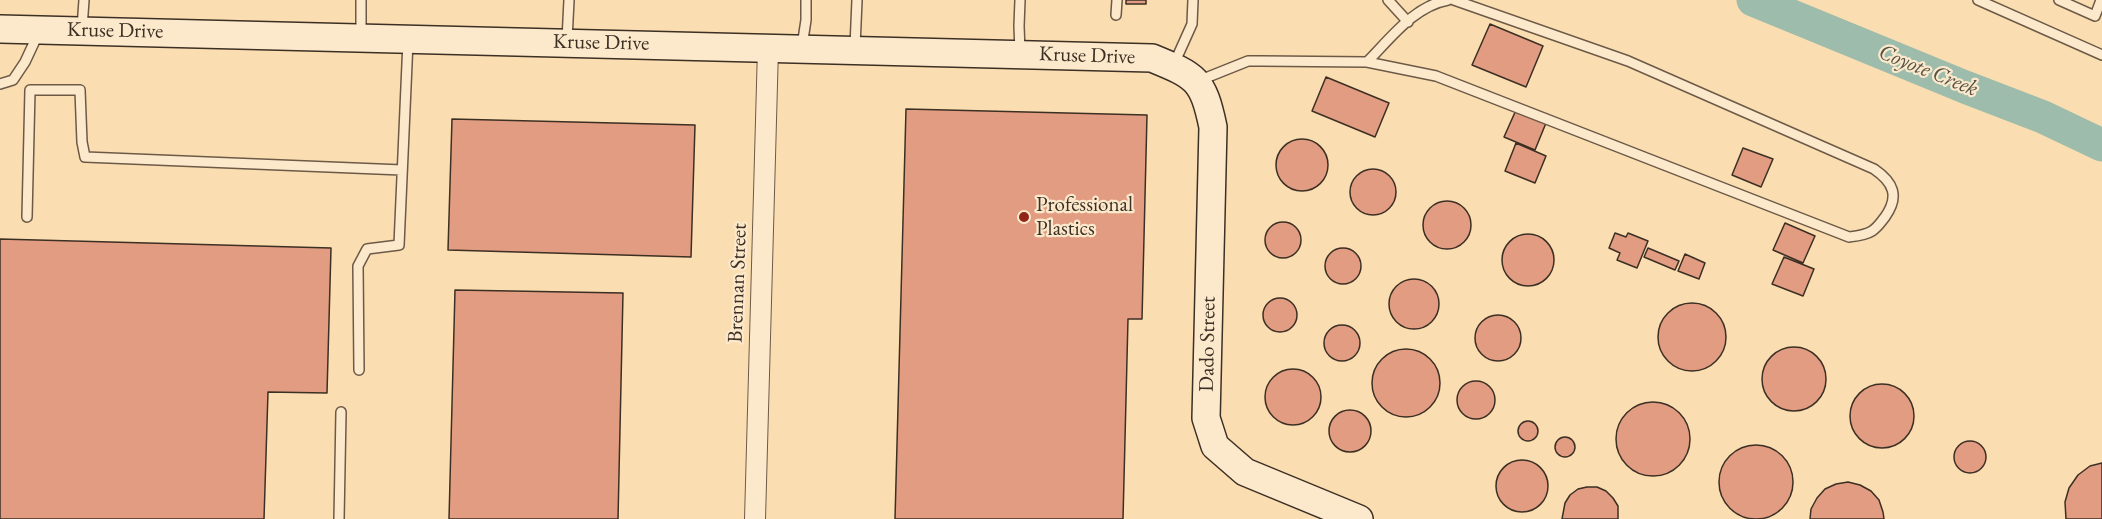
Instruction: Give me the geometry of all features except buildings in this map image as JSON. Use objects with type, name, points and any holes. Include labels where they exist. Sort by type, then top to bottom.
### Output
[{"type":"street","name":"Kruse Drive","points":[[0,29],[1152,58],[1187,73],[1196,82]]},
{"type":"street","name":"Brennan Street","points":[[755,519],[768,48]]},
{"type":"street","name":"Dado Street","points":[[1196,82],[1207,98],[1213,127],[1206,418],[1215,446],[1245,472],[1359,519]]},
{"type":"lane","points":[[82,31],[84,0]]},
{"type":"lane","points":[[361,0],[361,37]]},
{"type":"lane","points":[[567,42],[568,0]]},
{"type":"lane","points":[[801,48],[806,20],[806,0]]},
{"type":"lane","points":[[855,50],[857,0]]},
{"type":"lane","points":[[1020,0],[1021,54]]},
{"type":"lane","points":[[1116,15],[1117,0]]},
{"type":"lane","points":[[1173,67],[1192,24],[1193,0]]},
{"type":"lane","points":[[1388,0],[1408,22]]},
{"type":"lane","points":[[1367,62],[1422,10],[1437,2],[1448,0]]},
{"type":"lane","points":[[1978,0],[2102,55]]},
{"type":"lane","points":[[2059,0],[2095,16],[2101,0]]},
{"type":"lane","points":[[1196,82],[1248,62],[1367,62],[1436,76],[1849,237],[1870,232],[1879,225],[1894,201],[1893,190],[1883,175],[1874,168],[1628,62],[1457,1]]},
{"type":"lane","points":[[0,84],[13,80],[25,62],[40,30]]},
{"type":"lane","points":[[359,370],[358,266],[367,249],[399,245],[408,39]]},
{"type":"lane","points":[[27,217],[30,90],[80,90],[82,142],[85,157],[402,170]]},
{"type":"lane","points":[[339,519],[341,412]]},
{"type":"waterway","name":"Coyote Creek","points":[[1753,0],[2043,117],[2102,145]]},
{"type":"place","name":"Professional Plastics","points":[[1024,217]]}]
